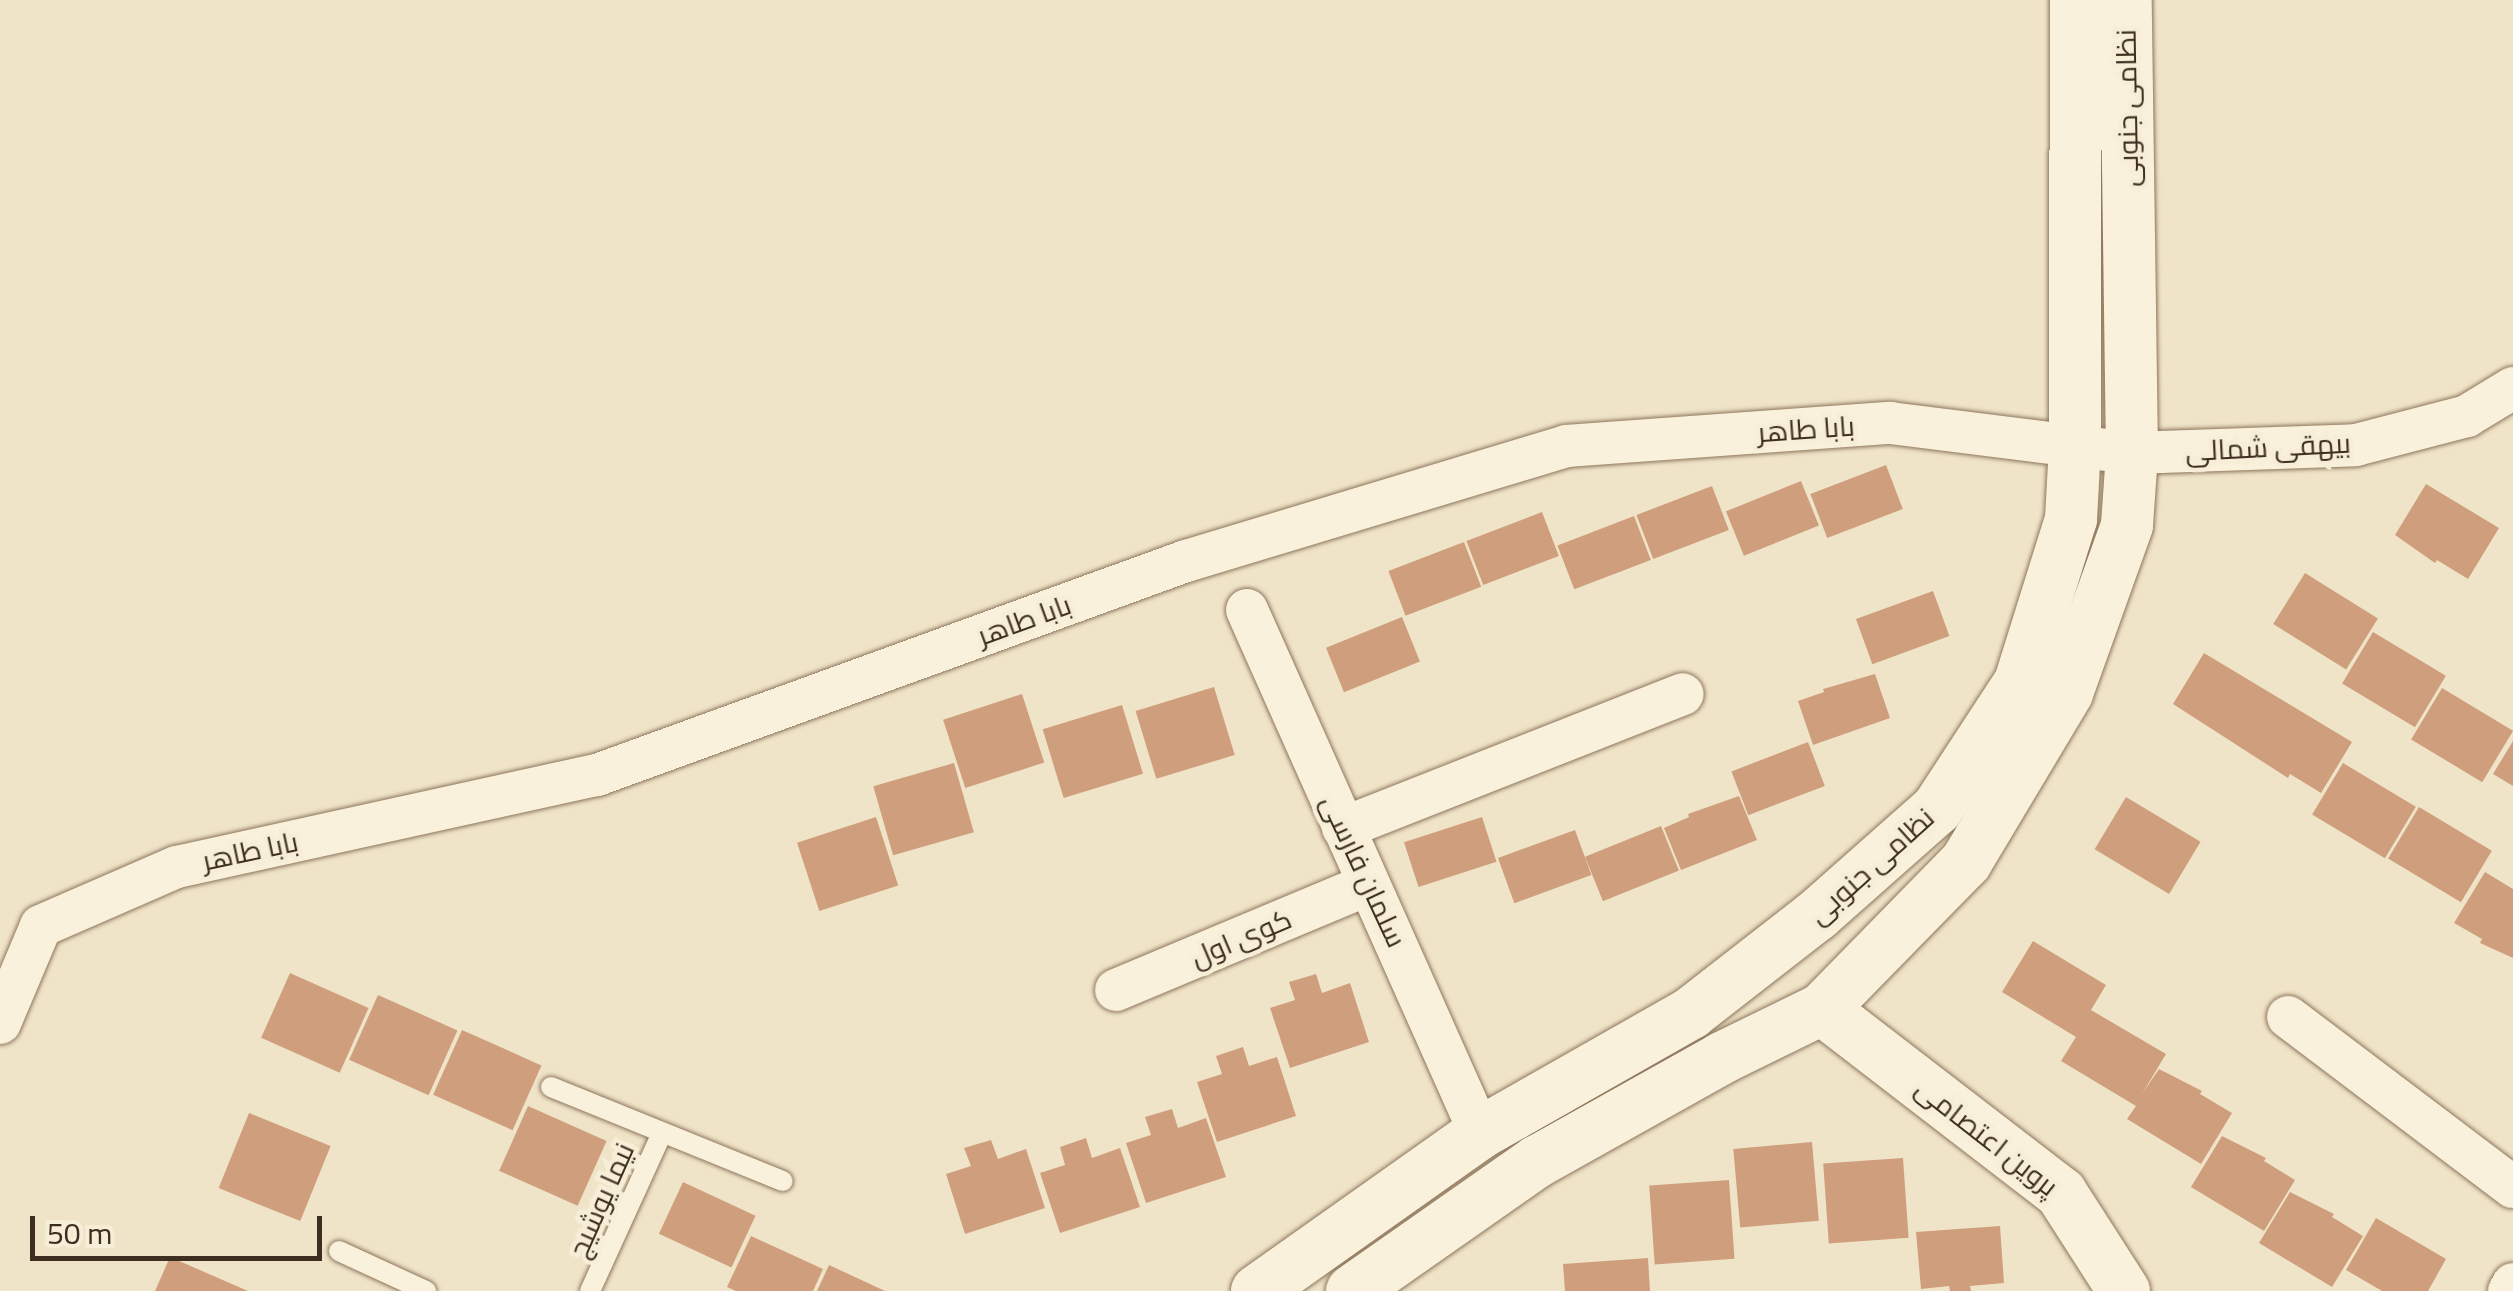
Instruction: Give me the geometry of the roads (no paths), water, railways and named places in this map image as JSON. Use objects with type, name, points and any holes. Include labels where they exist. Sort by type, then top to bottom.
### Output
[{"type":"street","name":"نظامی جنوبی","points":[[1257,1291],[1480,1133],[1691,1014],[1818,915],[1937,809],[2020,682],[2071,519],[2075,446],[2076,0]]},
{"type":"street","name":"نظامی جنوبی","points":[[1352,1291],[1538,1161],[1722,1058],[1822,1008],[1966,862],[2067,693],[2127,526],[2132,453],[2126,0]]},
{"type":"street","name":"بیهقی شمالی","points":[[2132,453],[2356,445],[2467,416],[2513,388]]},
{"type":"street","name":"بابا طاهر","points":[[0,1023],[42,926],[177,867],[597,775],[1186,561],[1566,446],[1890,423],[2132,453]]},
{"type":"street","name":"سلمان فارسی","points":[[1246,610],[1480,1133]]},
{"type":"street","points":[[1343,828],[1683,694]]},
{"type":"street","name":"کوی اول","points":[[1116,990],[1367,885]]},
{"type":"street","name":"پروین اعتصامی","points":[[1822,1008],[2061,1192],[2124,1291]]},
{"type":"street","points":[[2288,1017],[2513,1187]]},
{"type":"street","points":[[2508,1291],[2513,1284]]},
{"type":"lane","points":[[551,1086],[783,1181]]},
{"type":"lane","name":"نیما یوشیج","points":[[590,1291],[662,1133]]},
{"type":"lane","points":[[339,1251],[426,1291]]}]
